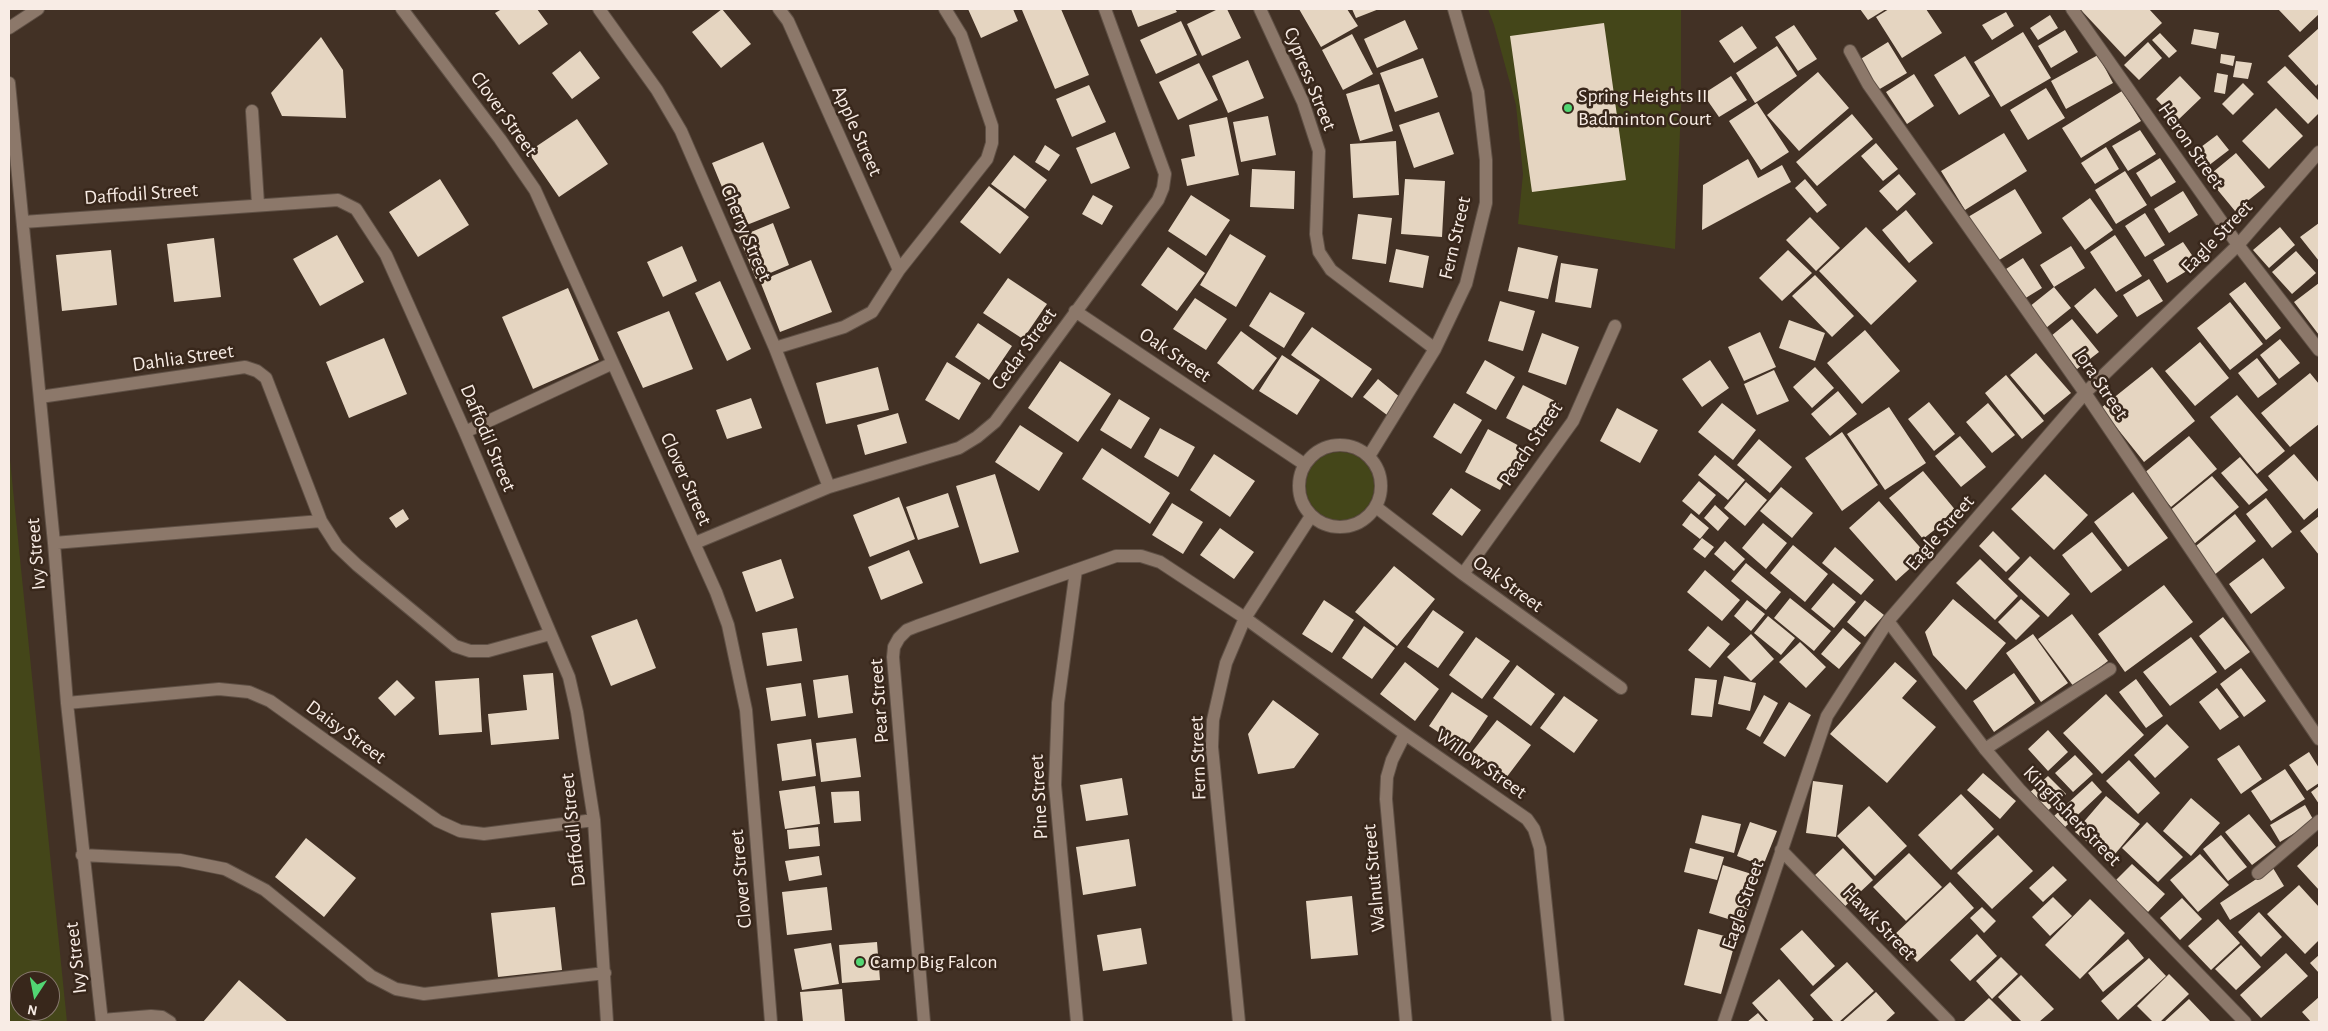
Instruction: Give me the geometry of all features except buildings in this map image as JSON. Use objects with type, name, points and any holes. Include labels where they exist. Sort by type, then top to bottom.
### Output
[{"type":"street","points":[[9,28],[38,9]]},
{"type":"street","name":"Clover Street","points":[[402,9],[536,190],[716,592],[728,625],[746,710],[771,1022]]},
{"type":"street","name":"Cherry Street","points":[[600,9],[657,90],[681,131],[775,348],[829,487]]},
{"type":"street","name":"Apple Street","points":[[779,9],[788,21],[898,270]]},
{"type":"street","points":[[775,348],[844,327],[872,312],[898,270],[987,158],[992,143],[992,126],[961,35],[945,9]]},
{"type":"street","name":"Cedar Street","points":[[695,544],[829,487],[959,448],[978,437],[995,422],[1158,200],[1163,188],[1165,174],[1105,9]]},
{"type":"street","name":"Cypress Street","points":[[1260,9],[1303,102],[1319,151],[1316,234],[1319,252],[1331,270],[1434,349]]},
{"type":"street","name":"Fern Street","points":[[1369,456],[1434,349],[1466,284],[1486,203],[1486,160],[1478,92],[1454,9]]},
{"type":"street","name":"Heron Street","points":[[2072,9],[2238,246],[2319,350]]},
{"type":"street","name":"Iora Street","points":[[1850,51],[1868,84],[2085,393],[2319,739]]},
{"type":"street","name":"Ivy Street","points":[[9,83],[82,855],[102,1021]]},
{"type":"street","points":[[252,111],[258,204]]},
{"type":"street","name":"Eagle Street","points":[[1724,1022],[1827,716],[1888,621],[2085,393],[2238,246],[2319,152]]},
{"type":"street","name":"Daffodil Street","points":[[23,222],[258,204],[338,200],[356,209],[386,255],[465,432],[569,676],[577,712],[594,820],[607,1022]]},
{"type":"street","name":"Oak Street","points":[[1075,311],[1304,464]]},
{"type":"street","name":"Peach Street","points":[[1463,574],[1573,421],[1614,326]]},
{"type":"street","points":[[465,432],[613,363]]},
{"type":"street","name":"Dahlia Street","points":[[40,397],[245,367],[257,371],[266,378],[321,521],[337,546],[357,565],[455,646],[470,651],[488,651],[550,634]]},
{"type":"street","points":[[1334,444],[1353,446],[1369,456],[1379,471],[1382,490],[1376,507],[1363,520],[1346,527],[1327,525],[1311,516],[1301,500],[1299,491],[1298,482],[1304,464],[1317,451],[1334,444]]},
{"type":"street","name":"Oak Street","points":[[1376,507],[1463,574],[1621,688]]},
{"type":"street","name":"Fern Street","points":[[1238,1022],[1212,747],[1213,720],[1226,663],[1245,618],[1311,516]]},
{"type":"street","points":[[54,543],[321,521]]},
{"type":"street","name":"Pear Street","points":[[924,1022],[893,657],[894,647],[903,634],[917,626],[1116,556],[1141,556],[1160,562],[1245,618]]},
{"type":"street","name":"Pine Street","points":[[1076,570],[1058,703],[1055,785],[1076,1022]]},
{"type":"street","name":"Willow Street","points":[[1245,618],[1405,734],[1527,819],[1534,829],[1540,848],[1558,1022]]},
{"type":"street","name":"Kingfisher Street","points":[[1888,621],[1985,749],[2019,789],[2245,1022]]},
{"type":"street","points":[[1985,749],[2110,668]]},
{"type":"street","name":"Daisy Street","points":[[67,702],[219,689],[249,692],[270,701],[438,821],[460,831],[484,834],[594,820]]},
{"type":"street","name":"Walnut Street","points":[[1405,734],[1392,760],[1387,777],[1386,799],[1406,1022]]},
{"type":"street","points":[[2258,874],[2319,821]]},
{"type":"street","name":"Hawk Street","points":[[1781,850],[1949,1022]]},
{"type":"street","points":[[82,855],[180,860],[225,869],[265,890],[371,976],[396,989],[424,994],[605,973]]},
{"type":"street","points":[[102,1021],[151,1016],[162,1017],[170,1022]]},
{"type":"green space","points":[[1488,9],[1681,9],[1681,107],[1675,249],[1518,224],[1523,174],[1516,105]]},
{"type":"green space","points":[[9,450],[67,1022],[9,1022]]},
{"type":"green space","points":[[1347,452],[1359,458],[1368,467],[1374,479],[1372,499],[1364,510],[1347,520],[1333,520],[1316,510],[1308,499],[1306,479],[1316,462],[1327,454]]},
{"type":"place","name":"Spring Heights II Badminton Court","points":[[1568,108]]},
{"type":"place","name":"Camp Big Falcon","points":[[860,962]]}]
